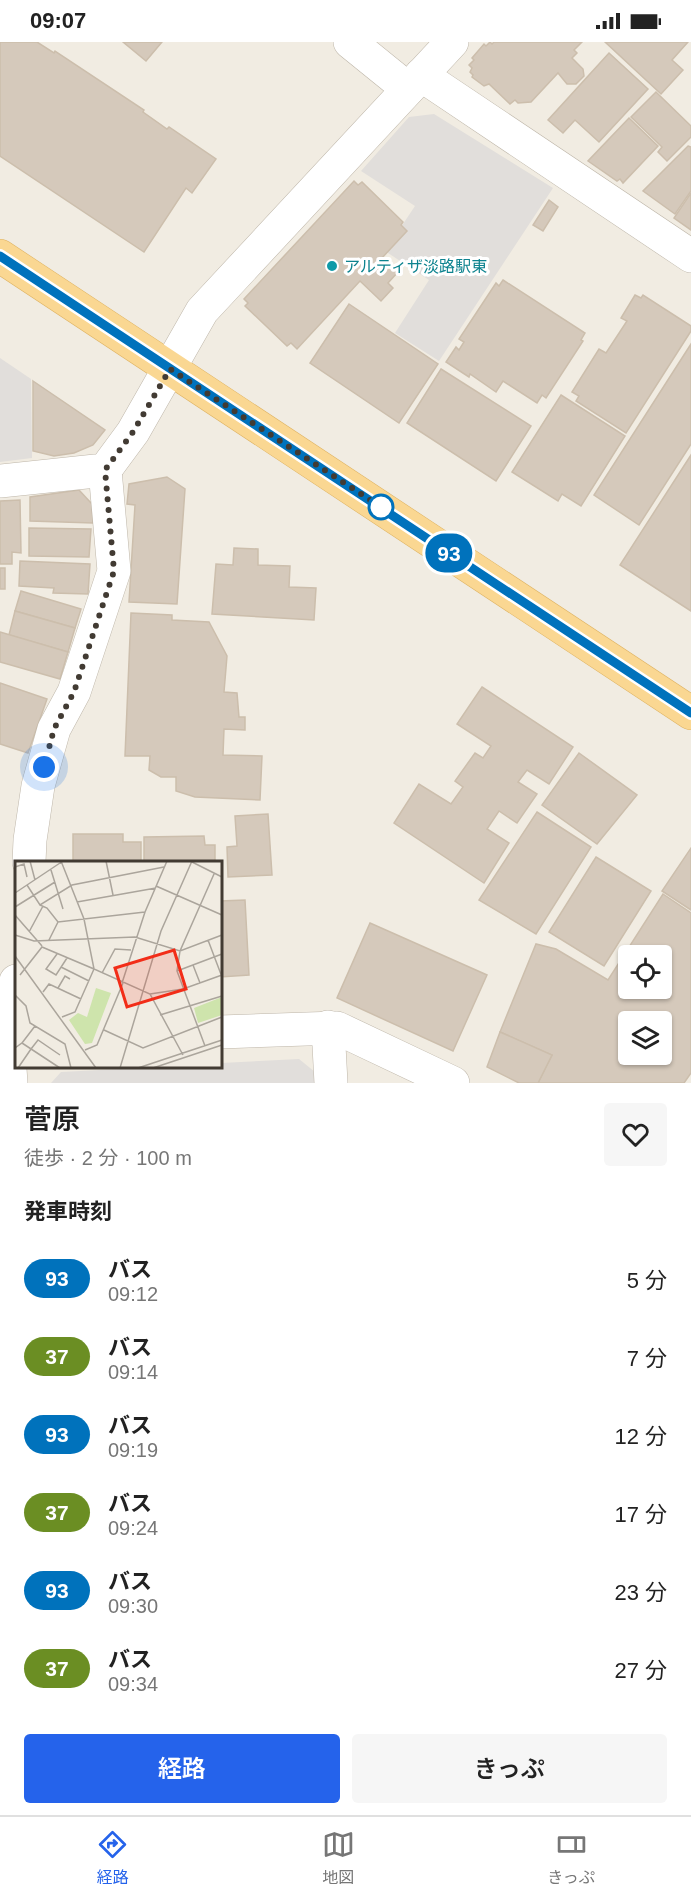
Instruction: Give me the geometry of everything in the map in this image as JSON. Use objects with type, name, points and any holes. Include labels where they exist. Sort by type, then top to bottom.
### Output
[{"type":"main road","points":[[0,256],[691,713]]},
{"type":"street","points":[[350,42],[691,256]]},
{"type":"street","points":[[29,861],[38,786],[54,729],[74,692],[114,571],[105,470],[133,432],[202,311],[452,42]]},
{"type":"street","points":[[0,481],[105,470]]},
{"type":"street","points":[[11,1083],[8,1041],[15,988]]},
{"type":"street","points":[[328,1027],[331,1083]]},
{"type":"street","points":[[222,1032],[337,1028],[453,1083]]},
{"type":"shaded area","points":[[434,114],[553,188],[439,361],[395,333],[429,280],[385,251],[415,206],[361,171],[409,117]]},
{"type":"shaded area","points":[[0,358],[31,379],[32,458],[0,462]]},
{"type":"shaded area","points":[[299,1059],[315,1072],[315,1083],[51,1083],[61,1072],[139,1068],[222,1068],[222,1063]]},
{"type":"building","points":[[0,42],[37,42],[54,53],[55,51],[144,110],[143,112],[167,129],[169,127],[216,159],[192,193],[186,188],[144,252],[0,156]]},
{"type":"building","points":[[123,42],[162,42],[146,61]]},
{"type":"building","points":[[490,42],[492,44],[494,42],[582,42],[574,50],[577,53],[572,58],[583,69],[584,76],[576,84],[567,84],[558,73],[531,102],[518,103],[515,100],[510,104],[489,84],[484,86],[472,77],[470,72],[472,68],[469,65],[474,60],[472,58],[484,44],[486,46]]},
{"type":"building","points":[[605,42],[688,42],[672,60],[683,70],[661,94]]},
{"type":"building","points":[[609,53],[648,89],[599,142],[575,120],[563,133],[548,120]]},
{"type":"building","points":[[656,92],[691,126],[691,137],[667,161],[658,152],[662,147],[631,117]]},
{"type":"building","points":[[629,118],[658,146],[623,183],[588,161]]},
{"type":"building","points":[[688,146],[691,147],[691,191],[675,214],[643,191]]},
{"type":"building","name":"アルティザ淡路駅東","points":[[354,181],[358,185],[362,182],[403,222],[401,225],[407,231],[381,259],[397,273],[388,283],[393,288],[381,301],[360,281],[297,349],[291,343],[287,346],[245,306],[248,303],[244,299]]},
{"type":"building","points":[[691,193],[691,230],[674,218]]},
{"type":"building","points":[[549,200],[558,207],[543,231],[533,225]]},
{"type":"building","points":[[503,280],[585,333],[581,340],[583,341],[546,398],[542,395],[537,403],[503,381],[496,392],[470,374],[469,377],[446,362],[456,347],[459,350],[464,342],[459,339],[496,283],[499,286]]},
{"type":"building","points":[[635,295],[641,298],[643,295],[691,326],[691,331],[626,433],[576,401],[579,396],[572,392],[599,349],[606,353],[627,321],[621,318]]},
{"type":"building","points":[[349,304],[438,364],[399,423],[310,363]]},
{"type":"building","points":[[691,344],[691,444],[639,525],[594,495]]},
{"type":"building","points":[[441,369],[531,426],[496,481],[407,423]]},
{"type":"building","points":[[33,381],[105,430],[93,445],[74,453],[54,456],[33,451]]},
{"type":"building","points":[[561,395],[625,436],[581,506],[562,494],[558,501],[512,472]]},
{"type":"building","points":[[691,455],[691,611],[620,565]]},
{"type":"building","points":[[167,477],[185,489],[177,604],[129,602],[135,505],[127,504],[129,484]]},
{"type":"building","points":[[79,490],[92,504],[93,523],[30,521],[30,497]]},
{"type":"building","points":[[20,500],[21,553],[12,552],[12,564],[0,564],[0,501]]},
{"type":"building","points":[[29,528],[91,529],[89,557],[29,556]]},
{"type":"building","points":[[234,548],[258,549],[258,565],[290,566],[289,587],[316,588],[314,620],[212,614],[216,564],[233,565]]},
{"type":"building","points":[[20,561],[90,564],[88,594],[53,593],[54,588],[19,586]]},
{"type":"building","points":[[0,568],[5,568],[5,589],[0,589]]},
{"type":"building","points":[[21,591],[81,609],[75,628],[15,611]]},
{"type":"building","points":[[15,611],[75,628],[68,652],[9,635]]},
{"type":"building","points":[[131,613],[172,615],[172,620],[209,622],[227,656],[224,692],[237,693],[239,717],[245,717],[245,730],[224,729],[223,755],[262,756],[260,800],[195,797],[176,791],[176,777],[161,777],[149,770],[150,756],[125,756]]},
{"type":"building","points":[[0,632],[68,652],[60,679],[0,662]]},
{"type":"building","points":[[0,683],[47,699],[28,753],[0,744]]},
{"type":"building","points":[[482,687],[573,747],[549,784],[527,770],[518,782],[537,794],[517,823],[499,811],[487,829],[509,843],[484,883],[394,823],[419,784],[451,804],[463,787],[455,781],[475,753],[483,758],[491,746],[457,724]]},
{"type":"building","points":[[579,753],[637,795],[597,844],[542,805]]},
{"type":"building","points":[[537,812],[591,847],[536,934],[479,900]]},
{"type":"building","points":[[268,814],[272,875],[228,877],[227,847],[237,846],[235,816]]},
{"type":"building","points":[[73,834],[123,834],[123,842],[141,842],[141,861],[73,861]]},
{"type":"building","points":[[204,836],[205,845],[215,845],[215,861],[144,861],[144,837]]},
{"type":"building","points":[[691,848],[691,910],[662,891]]},
{"type":"building","points":[[596,857],[651,891],[604,966],[549,932]]},
{"type":"building","points":[[663,894],[691,913],[691,1073],[684,1083],[538,1083],[552,1055],[500,1032],[536,944],[556,949],[608,980],[618,964],[618,999],[672,999],[672,945],[630,945]]},
{"type":"building","points":[[245,900],[249,975],[222,977],[222,901]]},
{"type":"building","points":[[370,923],[487,975],[453,1051],[337,998]]},
{"type":"building","points":[[500,1032],[552,1055],[538,1083],[519,1083],[487,1067]]},
{"type":"bus line","name":"93","points":[[0,256],[691,713]]},
{"type":"place","name":"アルティザ淡路駅東","points":[[332,266]]},
{"type":"route","points":[[44,767],[54,729],[74,692],[114,571],[105,470],[133,432],[170,369],[381,507]]}]
